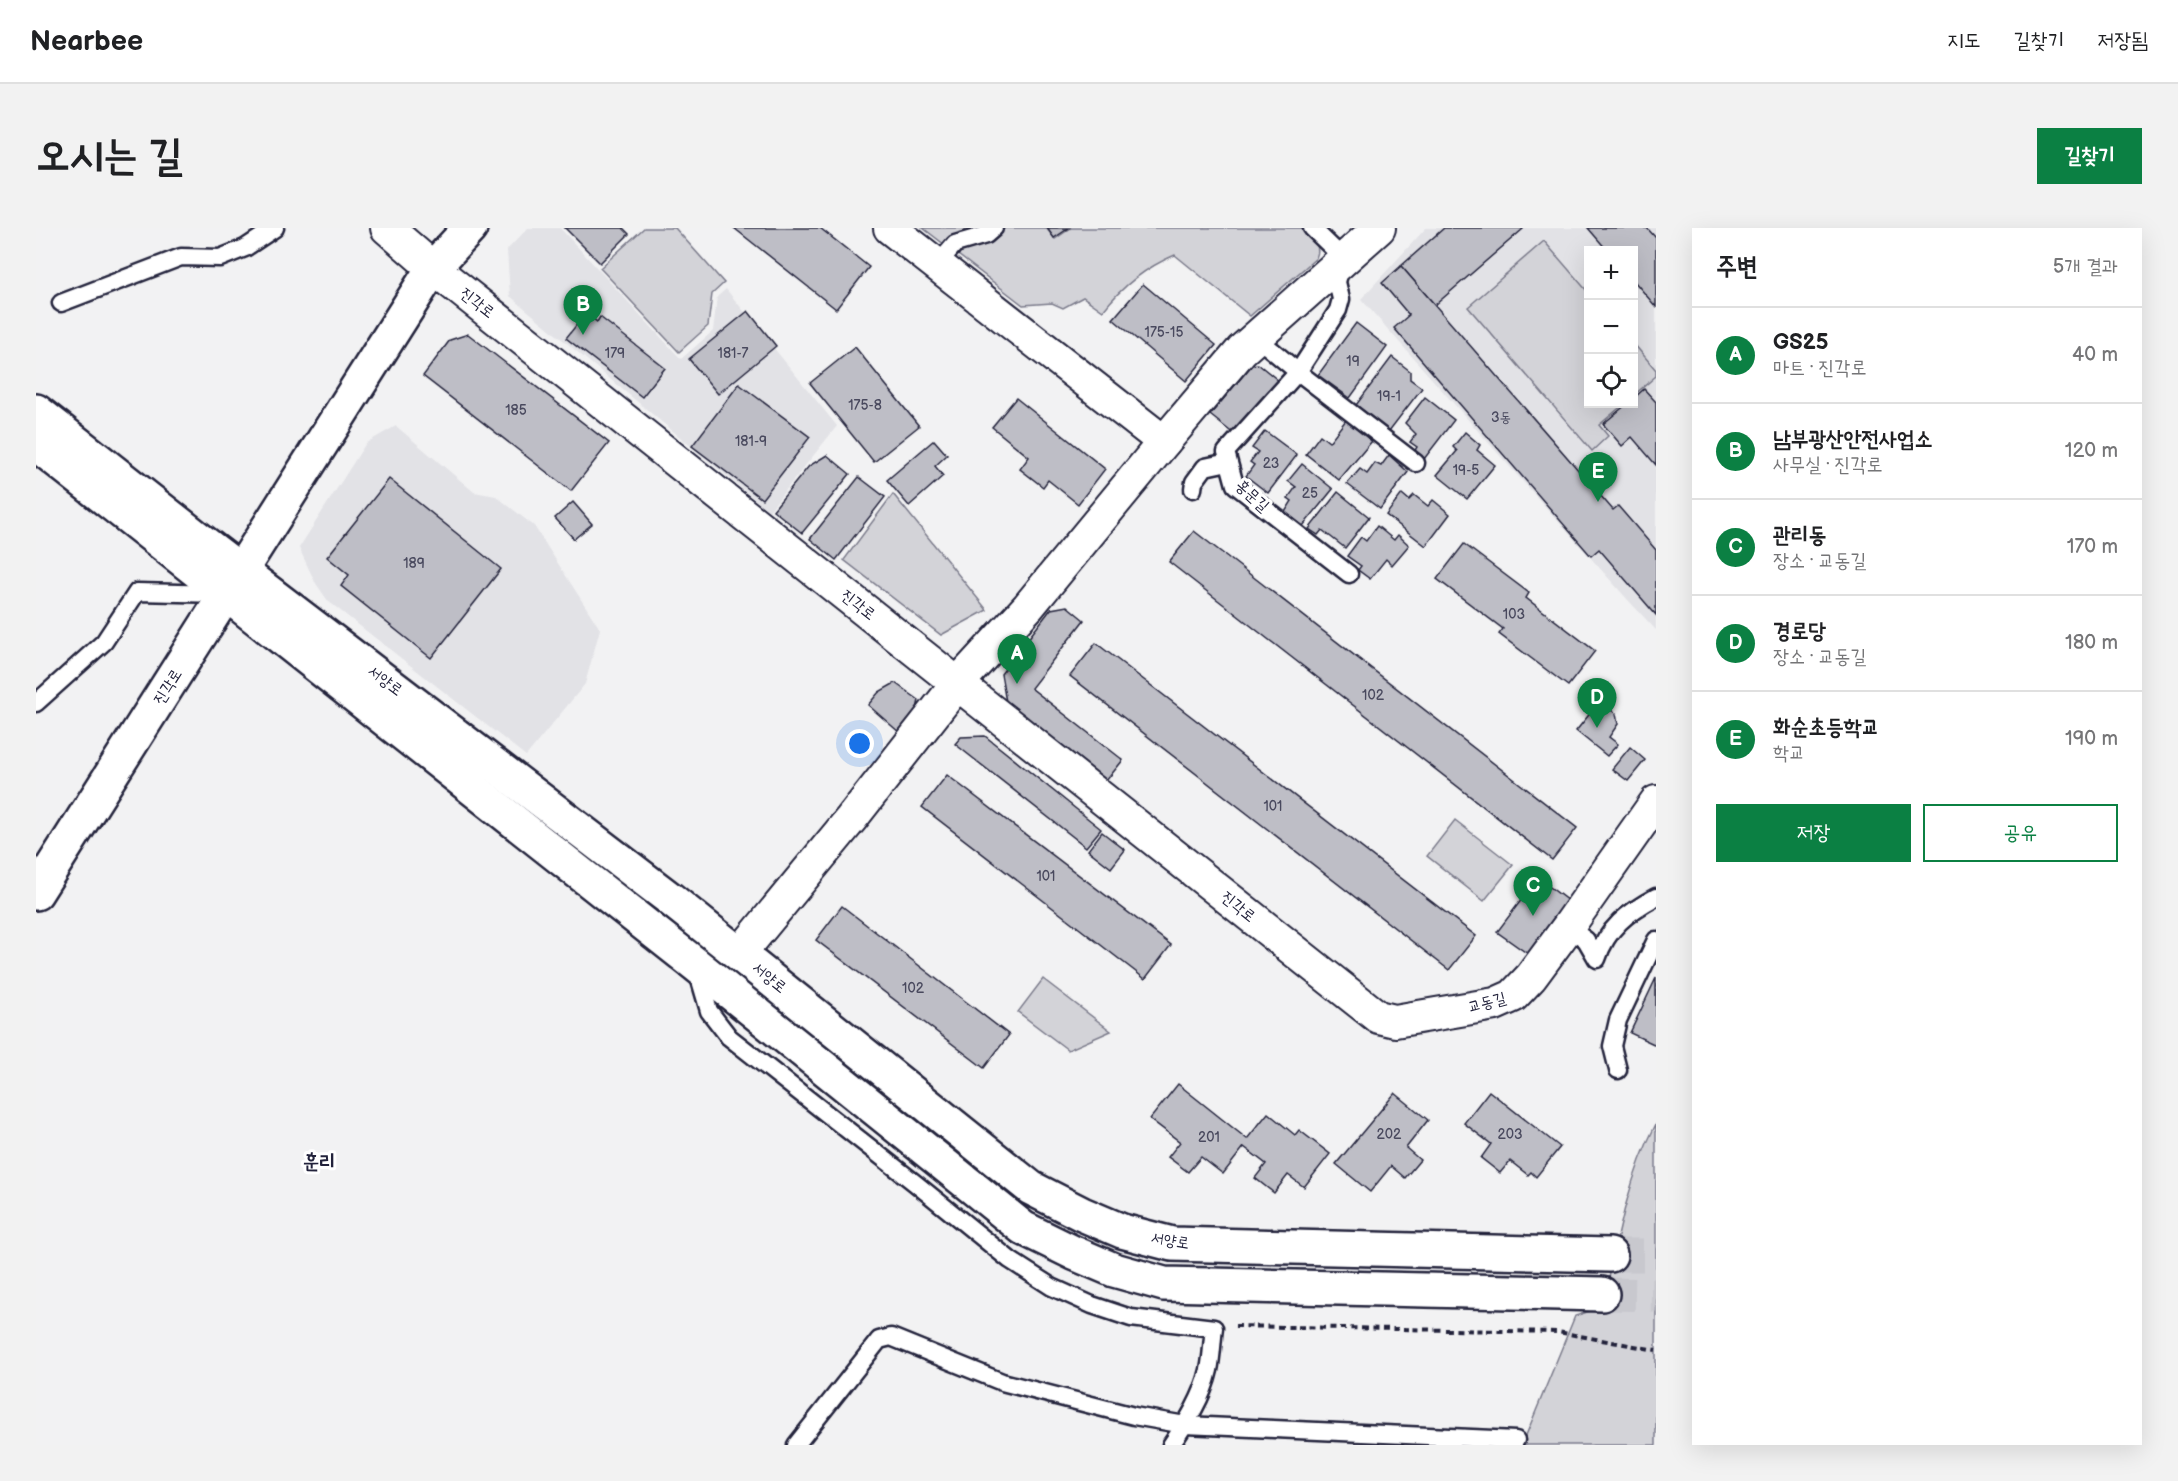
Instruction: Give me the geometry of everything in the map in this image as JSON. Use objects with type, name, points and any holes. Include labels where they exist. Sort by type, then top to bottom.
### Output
[{"type":"main road","name":"진각로","points":[[36,893],[433,268],[470,228]]},
{"type":"main road","name":"서양로","points":[[36,411],[232,582],[695,964],[1023,1228],[1114,1270],[1164,1284],[1602,1294]]},
{"type":"main road","name":"서양로","points":[[36,444],[232,582],[669,898],[1031,1188],[1061,1204],[1122,1231],[1172,1244],[1610,1255]]},
{"type":"street","points":[[387,228],[433,268]]},
{"type":"street","points":[[890,228],[1164,442]]},
{"type":"street","points":[[752,939],[851,819],[958,683],[1028,607],[1255,336],[1379,228]]},
{"type":"street","name":"진각로","points":[[433,268],[1282,942]]},
{"type":"street","name":"교동길","points":[[1282,942],[1378,1017],[1395,1022],[1495,1004],[1513,996],[1531,977],[1656,802]]},
{"type":"lane","points":[[61,303],[182,257],[220,258],[245,248],[275,228]]},
{"type":"lane","points":[[937,265],[956,243],[986,235],[994,228]]},
{"type":"lane","points":[[1312,228],[1342,258]]},
{"type":"lane","name":"홍문길","points":[[1342,258],[1337,282],[1341,299],[1338,310],[1298,372],[1226,452],[1234,485],[1349,574]]},
{"type":"lane","points":[[1255,336],[1416,463]]},
{"type":"lane","points":[[1193,489],[1194,482],[1205,467],[1228,462]]},
{"type":"lane","points":[[36,703],[104,642],[137,592],[232,582]]},
{"type":"lane","points":[[1568,927],[1586,940],[1597,959],[1602,942],[1609,933],[1635,909],[1656,897]]},
{"type":"lane","points":[[1618,1070],[1612,1046],[1618,1020],[1656,940]]},
{"type":"lane","points":[[695,964],[709,1011],[729,1037],[1010,1260],[1052,1287],[1092,1305],[1131,1318],[1214,1328],[1209,1369],[1203,1390],[1185,1425],[1171,1445]]},
{"type":"lane","points":[[796,1445],[879,1340],[891,1337],[1002,1382],[1134,1416],[1185,1425],[1516,1440]]},
{"type":"path","points":[[1214,1328],[1238,1326],[1558,1332],[1656,1350]]},
{"type":"shaded area","points":[[528,228],[560,228],[681,359],[713,331],[717,297],[726,289],[837,426],[769,511],[510,296],[507,250]]},
{"type":"shaded area","points":[[644,228],[675,228],[724,283],[712,294],[708,326],[679,352],[600,268]]},
{"type":"shaded area","points":[[923,228],[978,228],[981,231],[986,228],[1046,228],[1055,239],[1071,228],[1303,228],[1317,245],[1318,253],[1316,258],[1250,316],[1175,255],[1136,278],[1118,293],[1103,311],[1083,297],[1063,308],[1052,303],[1023,305]]},
{"type":"shaded area","points":[[1426,228],[1656,228],[1656,630],[1361,299]]},
{"type":"shaded area","points":[[1544,241],[1584,287],[1584,408],[1619,408],[1599,425],[1608,436],[1592,451],[1468,307]]},
{"type":"shaded area","points":[[1638,349],[1656,370],[1656,376],[1638,392]]},
{"type":"shaded area","points":[[396,426],[474,492],[496,496],[534,526],[600,629],[585,684],[526,756],[328,601],[315,582],[299,548],[366,443]]},
{"type":"shaded area","points":[[893,494],[987,610],[941,635],[844,560]]},
{"type":"shaded area","points":[[1455,820],[1513,865],[1484,901],[1427,856]]},
{"type":"shaded area","points":[[1043,979],[1111,1031],[1068,1050],[1018,1012]]},
{"type":"shaded area","points":[[1656,1124],[1656,1445],[1522,1445],[1575,1316],[1603,1307],[1630,1190]]},
{"type":"building","points":[[565,228],[623,228],[629,234],[600,263]]},
{"type":"building","points":[[734,228],[820,228],[869,267],[836,309]]},
{"type":"building","points":[[1047,228],[1069,228],[1054,238]]},
{"type":"building","points":[[1444,228],[1523,229],[1435,305],[1401,266]]},
{"type":"building","points":[[1588,228],[1647,228],[1656,238],[1656,307],[1638,286],[1638,246],[1604,246]]},
{"type":"building","points":[[1401,266],[1613,510],[1618,506],[1656,550],[1656,615],[1599,549],[1591,556],[1394,328],[1409,315],[1382,283]]},
{"type":"building","points":[[1143,284],[1216,345],[1186,381],[1113,319]]},
{"type":"building","points":[[748,311],[776,346],[718,394],[689,359]]},
{"type":"building","points":[[586,313],[597,322],[600,317],[665,368],[642,397],[566,338]]},
{"type":"building","points":[[1356,323],[1387,347],[1350,398],[1318,375]]},
{"type":"building","points":[[468,334],[609,443],[571,491],[423,376],[450,340]]},
{"type":"building","points":[[855,347],[919,426],[874,462],[810,383]]},
{"type":"building","points":[[1392,357],[1410,371],[1410,379],[1422,388],[1389,431],[1356,405]]},
{"type":"building","points":[[1258,364],[1279,381],[1235,435],[1210,415],[1252,365]]},
{"type":"building","points":[[739,384],[810,437],[762,499],[692,446]]},
{"type":"building","points":[[1644,389],[1656,402],[1656,465],[1632,437],[1622,446],[1603,424],[1622,408],[1638,408],[1638,394]]},
{"type":"building","points":[[1425,397],[1454,420],[1424,459],[1414,452],[1417,447],[1410,442],[1416,434],[1405,423]]},
{"type":"building","points":[[1016,398],[1105,469],[1078,504],[1048,480],[1043,487],[1020,469],[1029,457],[992,427]]},
{"type":"building","points":[[1346,420],[1372,441],[1339,480],[1306,454],[1320,435],[1329,442]]},
{"type":"building","points":[[1265,431],[1297,455],[1268,493],[1246,476],[1254,465],[1250,462],[1258,452],[1252,448]]},
{"type":"building","points":[[1465,432],[1480,445],[1477,450],[1495,465],[1467,499],[1437,475],[1457,451],[1453,447]]},
{"type":"building","points":[[934,440],[947,455],[935,466],[943,476],[909,506],[887,480]]},
{"type":"building","points":[[827,455],[850,474],[802,533],[773,510],[809,466]]},
{"type":"building","points":[[1389,455],[1408,472],[1380,509],[1347,484],[1360,469],[1367,474],[1375,463],[1381,466]]},
{"type":"building","points":[[1302,464],[1333,489],[1303,526],[1285,512],[1292,501],[1288,498],[1296,487],[1288,481]]},
{"type":"building","points":[[859,477],[885,497],[836,560],[810,539]]},
{"type":"building","points":[[389,479],[501,569],[431,658],[341,586],[349,575],[327,557]]},
{"type":"building","points":[[1338,492],[1369,517],[1345,548],[1322,530],[1318,535],[1309,529]]},
{"type":"building","points":[[1402,494],[1409,500],[1414,495],[1428,506],[1433,500],[1450,514],[1426,546],[1386,515]]},
{"type":"building","points":[[573,502],[592,524],[574,539],[555,518]]},
{"type":"building","points":[[1377,526],[1394,540],[1398,535],[1409,545],[1392,565],[1386,559],[1370,579],[1358,570],[1361,566],[1347,556],[1361,537],[1366,541]]},
{"type":"building","points":[[1194,531],[1577,828],[1552,860],[1169,562]]},
{"type":"building","points":[[1464,544],[1529,593],[1526,598],[1595,651],[1568,686],[1499,634],[1503,629],[1437,579]]},
{"type":"building","points":[[1067,606],[1084,620],[1031,688],[1123,760],[1106,781],[1006,702],[1001,674],[1051,609]]},
{"type":"building","points":[[1096,643],[1476,936],[1449,970],[1070,676]]},
{"type":"building","points":[[895,683],[919,700],[916,714],[900,733],[868,705],[879,692]]},
{"type":"building","points":[[1600,701],[1616,714],[1618,724],[1609,737],[1618,744],[1607,756],[1576,731]]},
{"type":"building","points":[[985,736],[1101,829],[1086,847],[955,744],[961,737]]},
{"type":"building","points":[[1630,747],[1645,760],[1628,781],[1612,769]]},
{"type":"building","points":[[947,775],[1171,945],[1145,979],[922,807]]},
{"type":"building","points":[[1102,832],[1125,850],[1111,868],[1088,850]]},
{"type":"building","points":[[1538,878],[1568,901],[1528,954],[1497,932]]},
{"type":"building","points":[[842,906],[1009,1035],[984,1068],[816,940]]},
{"type":"building","points":[[1656,978],[1656,1045],[1630,1033]]},
{"type":"building","points":[[1178,1084],[1247,1139],[1268,1113],[1295,1135],[1299,1130],[1330,1154],[1304,1187],[1288,1175],[1274,1193],[1255,1178],[1266,1164],[1244,1147],[1223,1174],[1201,1157],[1188,1172],[1168,1157],[1180,1142],[1150,1119]]},
{"type":"building","points":[[1489,1091],[1560,1147],[1536,1177],[1531,1172],[1528,1175],[1510,1161],[1500,1173],[1481,1158],[1491,1144],[1464,1123]]},
{"type":"building","points":[[1395,1093],[1428,1120],[1406,1148],[1420,1160],[1405,1178],[1391,1166],[1370,1192],[1336,1164]]},
{"type":"tunnel","points":[[1610,1255],[1656,1255]]},
{"type":"tunnel","points":[[1602,1294],[1656,1295]]},
{"type":"place","name":"남부광산안전사업소","points":[[583,335]]},
{"type":"place","name":"화순초등학교","points":[[1598,502]]},
{"type":"place","name":"GS25","points":[[1017,684]]},
{"type":"place","name":"경로당","points":[[1597,728]]},
{"type":"place","name":"관리동","points":[[1533,916]]},
{"type":"district","name":"훈리","points":[[319,1162]]}]
